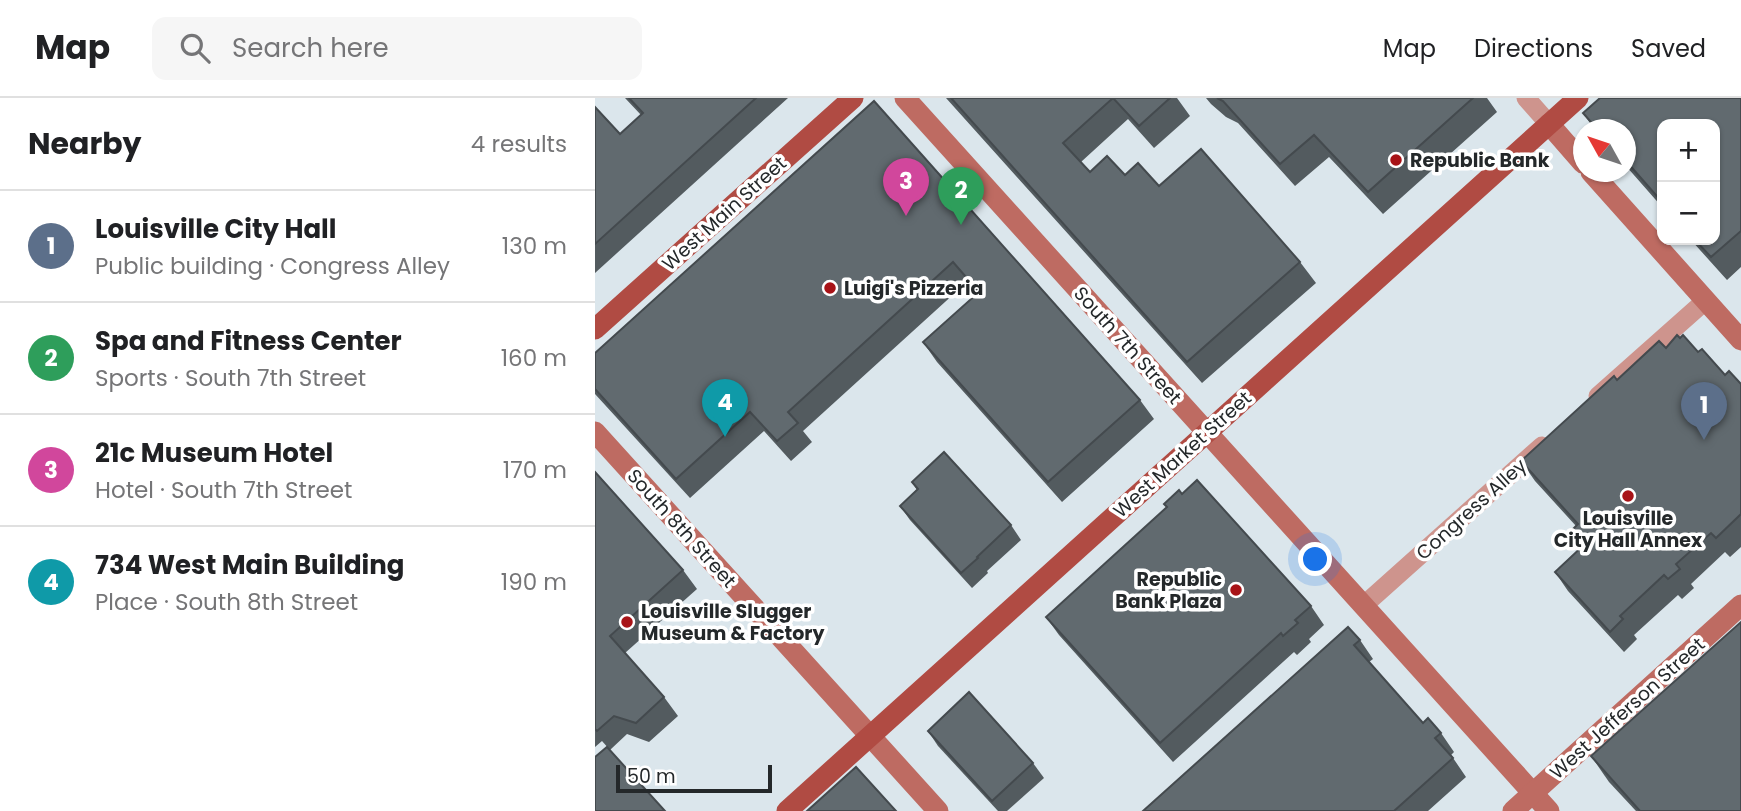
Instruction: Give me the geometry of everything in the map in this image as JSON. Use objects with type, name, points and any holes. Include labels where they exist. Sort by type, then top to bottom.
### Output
[{"type":"main road","name":"West Main Street","points":[[595,329],[853,98]]},
{"type":"main road","name":"West Market Street","points":[[786,811],[1578,98]]},
{"type":"street","name":"South 7th Street","points":[[905,98],[1549,811]]},
{"type":"street","points":[[1526,98],[1573,151]]},
{"type":"street","points":[[1600,182],[1741,340]]},
{"type":"street","points":[[1588,405],[1705,301]]},
{"type":"street","name":"Congress Alley","points":[[1363,606],[1559,431]]},
{"type":"street","name":"South 8th Street","points":[[595,432],[938,811]]},
{"type":"street","name":"West Jefferson Street","points":[[1513,811],[1741,605]]},
{"type":"building","points":[[629,98],[756,98],[595,244],[595,107],[620,134],[643,113]]},
{"type":"building","points":[[951,98],[1113,98],[1063,143],[1090,172],[1107,156],[1125,175],[1138,163],[1159,186],[1201,149],[1300,262],[1187,362]]},
{"type":"building","points":[[1113,98],[1170,98],[1139,126]]},
{"type":"building","points":[[1217,98],[1473,98],[1368,192],[1314,135],[1280,164],[1223,101]]},
{"type":"building","points":[[1600,98],[1741,98],[1741,231],[1711,257],[1700,245],[1720,245],[1720,119],[1657,119],[1657,196],[1636,172],[1636,119],[1588,119],[1583,113]]},
{"type":"building","points":[[874,101],[1140,400],[1048,482],[923,342],[979,292],[953,262],[788,412],[798,423],[777,441],[750,412],[676,479],[595,389],[595,353]]},
{"type":"building","points":[[1677,335],[1680,338],[1683,335],[1698,352],[1702,349],[1725,375],[1729,371],[1741,384],[1741,514],[1716,538],[1711,533],[1676,564],[1680,569],[1668,579],[1664,575],[1620,616],[1623,619],[1610,632],[1555,572],[1586,543],[1573,529],[1578,524],[1521,461],[1614,376],[1617,380],[1659,341],[1666,348]]},
{"type":"building","points":[[944,452],[1011,525],[961,573],[900,506],[918,489],[912,482]]},
{"type":"building","name":"Louisville Slugger Museum & Factory","points":[[595,472],[683,570],[610,636],[664,697],[636,723],[614,716],[597,731],[595,729]]},
{"type":"building","points":[[1197,480],[1311,606],[1295,620],[1298,623],[1283,636],[1281,633],[1160,743],[1046,617],[1167,507],[1164,504],[1179,490],[1182,494]]},
{"type":"building","points":[[1741,622],[1741,811],[1640,811],[1591,756]]},
{"type":"building","points":[[1348,627],[1360,640],[1354,645],[1423,723],[1428,718],[1441,733],[1435,738],[1453,758],[1394,811],[1143,811]]},
{"type":"building","points":[[969,692],[1033,763],[992,801],[928,731]]},
{"type":"building","points":[[607,747],[665,811],[595,811],[595,757]]},
{"type":"building","points":[[856,767],[896,811],[807,811]]},
{"type":"place","name":"Republic Bank","points":[[1396,160]]},
{"type":"place","name":"21c Museum Hotel","points":[[906,216]]},
{"type":"place","name":"Spa and Fitness Center","points":[[961,225]]},
{"type":"place","name":"Luigi's Pizzeria","points":[[830,288]]},
{"type":"place","name":"734 West Main Building","points":[[725,437]]},
{"type":"place","name":"Louisville City Hall","points":[[1704,440]]},
{"type":"place","name":"Louisville City Hall Annex","points":[[1628,496]]},
{"type":"place","name":"Republic Bank Plaza","points":[[1236,590]]},
{"type":"place","name":"Louisville Slugger Museum & Factory","points":[[627,622]]}]
